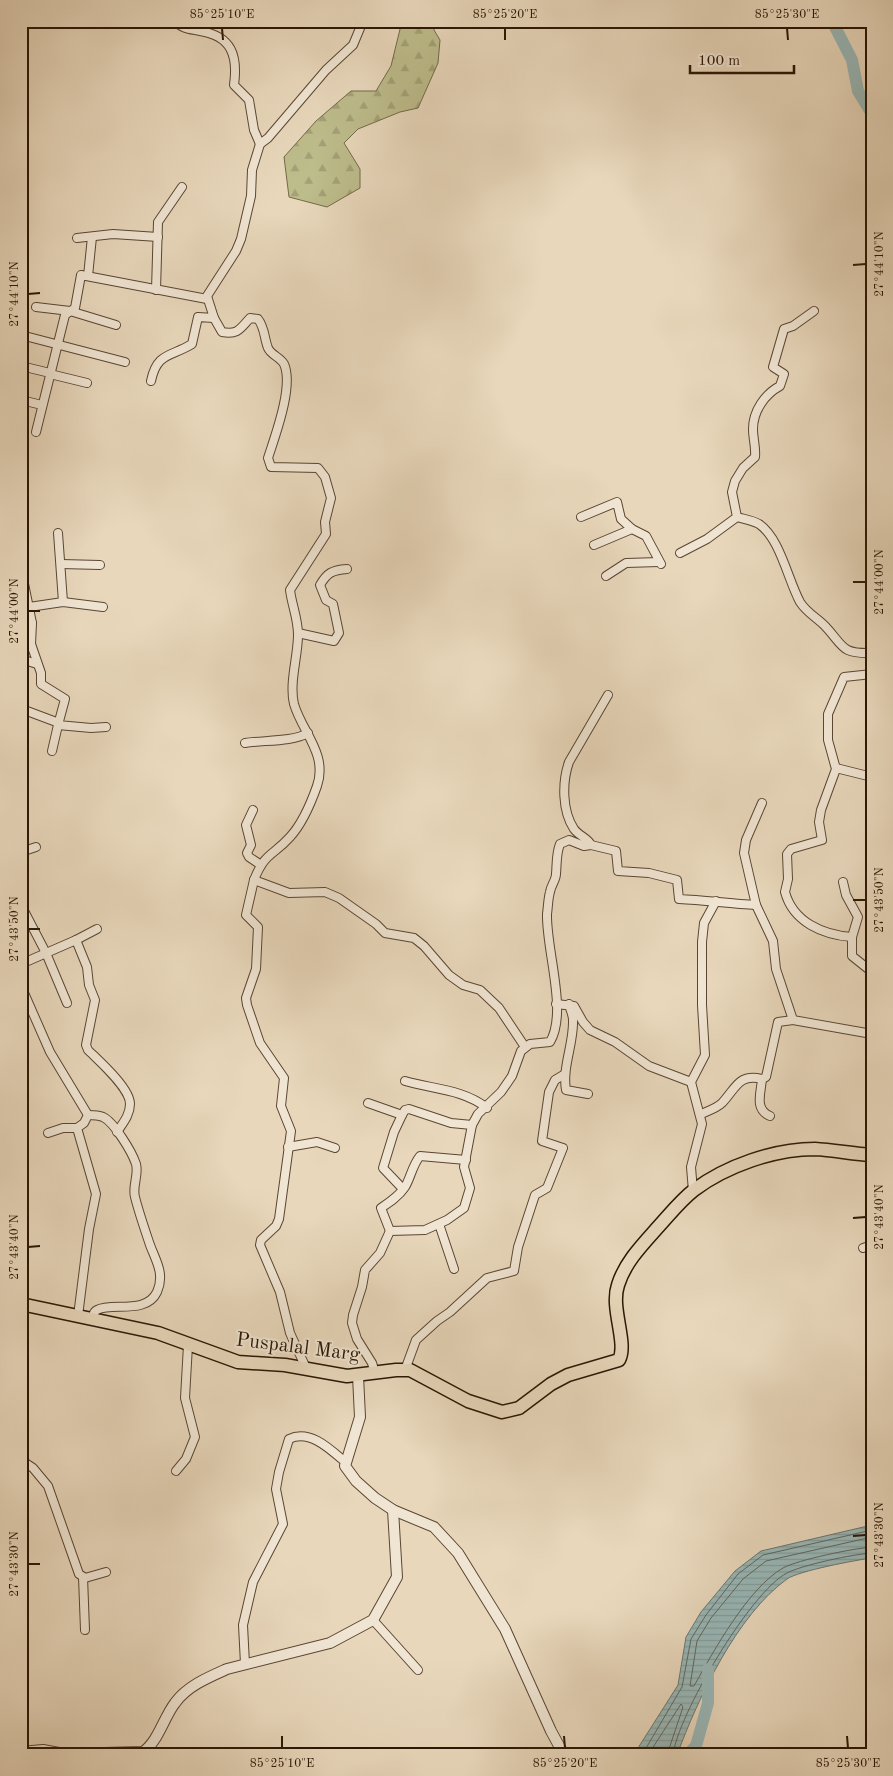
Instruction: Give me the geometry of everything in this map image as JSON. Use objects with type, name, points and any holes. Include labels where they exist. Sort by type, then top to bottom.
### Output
[{"type":"main road","name":"Puspalal Marg","points":[[23,1302],[93,1320],[158,1333],[238,1362],[306,1368],[358,1376],[405,1370],[421,1374],[468,1401],[502,1412],[519,1408],[568,1375],[615,1362],[622,1354],[615,1301],[617,1286],[624,1271],[639,1249],[692,1191],[736,1168],[776,1154],[815,1149],[872,1154]]},
{"type":"street","points":[[175,21],[178,25],[219,36],[228,44],[233,54],[234,86],[249,100],[254,130],[260,144]]},
{"type":"street","points":[[195,30],[197,21]]},
{"type":"street","points":[[207,299],[236,251],[251,196],[252,170],[260,144],[268,138],[326,70],[353,45],[363,21]]},
{"type":"street","points":[[156,290],[158,222],[182,187]]},
{"type":"street","points":[[77,238],[113,234],[158,237]]},
{"type":"street","points":[[88,276],[92,237]]},
{"type":"street","points":[[36,432],[65,315],[74,308],[81,275],[207,299]]},
{"type":"street","points":[[207,299],[222,332],[232,334],[242,329],[250,318],[258,319],[262,324],[268,348],[281,359],[286,373],[281,413],[268,458],[269,465],[271,467],[318,468],[325,477],[330,494],[330,506],[325,522],[324,540],[303,566],[290,590],[297,615],[298,633],[293,698],[298,714],[318,758],[317,785],[291,836],[271,852],[261,865],[254,880],[246,915],[258,927],[256,969],[246,998],[260,1043],[284,1078],[281,1106],[291,1131],[278,1224],[264,1237],[260,1245],[280,1292],[290,1332],[306,1368]]},
{"type":"street","points":[[36,306],[70,311],[116,325]]},
{"type":"street","points":[[737,517],[732,492],[738,475],[755,457],[753,426],[756,415],[770,392],[780,386],[784,374],[773,367],[782,334],[784,329],[793,326],[814,310]]},
{"type":"street","points":[[151,381],[154,367],[162,357],[192,344],[198,318],[214,318]]},
{"type":"street","points":[[21,335],[125,362]]},
{"type":"street","points":[[21,366],[87,384]]},
{"type":"street","points":[[21,400],[42,405]]},
{"type":"street","points":[[581,517],[617,502],[621,519],[632,529],[646,536],[660,563],[633,561],[606,576]]},
{"type":"street","points":[[680,553],[707,539],[737,517]]},
{"type":"street","points":[[737,517],[753,521],[765,530],[776,547],[801,603],[825,626],[836,642],[852,652],[872,653]]},
{"type":"street","points":[[594,544],[632,529]]},
{"type":"street","points":[[58,533],[63,602]]},
{"type":"street","points":[[61,564],[100,565]]},
{"type":"street","points":[[21,569],[32,623],[31,644],[41,673],[41,684],[65,699],[52,750]]},
{"type":"street","points":[[298,633],[334,641],[339,633],[333,604],[326,600],[320,585],[325,576],[332,570],[347,569]]},
{"type":"street","points":[[29,607],[63,602],[103,607]]},
{"type":"street","points":[[21,624],[32,623]]},
{"type":"street","points":[[21,659],[37,664]]},
{"type":"street","points":[[852,937],[830,934],[799,918],[785,892],[788,879],[786,867],[788,851],[822,840],[819,822],[821,810],[836,768],[828,740],[829,708],[844,677],[872,674]]},
{"type":"street","points":[[591,845],[590,841],[574,828],[569,817],[565,774],[569,762],[608,694]]},
{"type":"street","points":[[26,711],[59,724],[91,728],[106,727]]},
{"type":"street","points":[[245,743],[280,738],[298,739],[308,733]]},
{"type":"street","points":[[836,768],[872,777]]},
{"type":"street","points":[[762,803],[746,840],[744,853],[756,905],[773,940],[776,969],[793,1020]]},
{"type":"street","points":[[253,810],[246,825],[251,845],[247,853],[249,857],[261,865]]},
{"type":"street","points":[[390,1231],[425,1230],[460,1213],[468,1202],[470,1188],[464,1171],[472,1125],[478,1114],[487,1108],[512,1076],[521,1051],[530,1044],[550,1042],[558,1018],[547,915],[560,844],[569,840],[584,846],[591,845],[616,851],[618,871],[649,873],[677,880],[680,899],[756,905]]},
{"type":"street","points":[[21,852],[36,847]]},
{"type":"street","points":[[254,880],[289,893],[325,892],[339,898],[376,924],[385,933],[414,938],[424,946],[449,975],[463,985],[480,990],[499,1008],[525,1047]]},
{"type":"street","points":[[844,882],[846,896],[858,917],[852,937],[852,956],[872,972]]},
{"type":"street","points":[[692,1191],[691,1168],[702,1124],[701,1114],[691,1082],[704,1059],[702,942],[704,923],[716,902]]},
{"type":"street","points":[[21,905],[46,953],[67,1003]]},
{"type":"street","points":[[21,964],[97,929]]},
{"type":"street","points":[[76,940],[88,967],[89,985],[95,1000],[86,1045],[88,1050],[125,1090],[130,1102],[129,1114],[117,1132]]},
{"type":"street","points":[[21,986],[50,1052],[88,1114],[103,1117],[117,1132],[136,1163],[135,1198],[152,1250],[158,1260],[160,1277],[157,1293],[149,1301],[135,1306],[98,1309],[94,1313],[93,1320]]},
{"type":"street","points":[[556,1004],[574,1006],[583,1022],[600,1036],[615,1042],[648,1066],[691,1082]]},
{"type":"street","points":[[569,1004],[573,1019],[565,1074],[566,1090],[588,1094]]},
{"type":"street","points":[[770,1116],[762,1112],[759,1106],[762,1079],[766,1077],[778,1022],[793,1020],[872,1034]]},
{"type":"street","points":[[405,1370],[416,1340],[487,1278],[514,1271],[518,1247],[535,1195],[547,1188],[563,1148],[542,1141],[549,1092],[555,1080],[565,1074]]},
{"type":"street","points":[[701,1114],[721,1104],[728,1093],[748,1076],[762,1079]]},
{"type":"street","points":[[405,1081],[448,1090],[478,1100],[487,1108]]},
{"type":"street","points":[[368,1104],[402,1115]]},
{"type":"street","points":[[403,1189],[383,1168],[394,1132],[405,1110],[409,1109],[451,1123],[472,1125]]},
{"type":"street","points":[[48,1133],[63,1128],[77,1128],[84,1123],[88,1114]]},
{"type":"street","points":[[77,1128],[96,1194],[89,1229],[78,1316]]},
{"type":"street","points":[[288,1147],[317,1142],[335,1148]]},
{"type":"street","points":[[375,1373],[372,1363],[357,1339],[352,1323],[362,1288],[364,1270],[380,1254],[390,1231],[381,1208],[403,1189],[412,1166],[420,1156],[466,1160]]},
{"type":"street","points":[[439,1224],[454,1269]]},
{"type":"street","points":[[863,1248],[872,1245]]},
{"type":"street","points":[[21,1337],[23,1302]]},
{"type":"street","points":[[176,1471],[190,1452],[195,1437],[185,1398],[188,1345]]},
{"type":"street","points":[[345,1462],[359,1426],[358,1376]]},
{"type":"street","points":[[21,1402],[23,1409],[21,1420]]},
{"type":"street","points":[[245,1664],[243,1625],[253,1582],[283,1524],[276,1489],[286,1446],[289,1439],[304,1436],[328,1446],[345,1462],[356,1481],[393,1510],[434,1527],[458,1552],[505,1628],[551,1732],[564,1755]]},
{"type":"street","points":[[21,1460],[33,1468],[48,1486],[76,1570],[83,1577],[85,1630]]},
{"type":"street","points":[[21,1752],[43,1750],[64,1754],[143,1752],[149,1748],[168,1712],[181,1696],[214,1675],[245,1664],[330,1643],[373,1620],[396,1577],[393,1510]]},
{"type":"street","points":[[83,1577],[106,1572]]},
{"type":"street","points":[[373,1620],[418,1670]]},
{"type":"green space","points":[[402,21],[435,21],[434,30],[440,40],[438,63],[418,108],[400,112],[358,129],[344,143],[360,169],[360,188],[327,207],[289,197],[284,157],[316,121],[351,91],[376,91],[391,66]]},
{"type":"water","points":[[872,1525],[872,1558],[828,1566],[793,1576],[769,1595],[752,1614],[721,1659],[696,1709],[677,1755],[636,1755],[638,1748],[678,1685],[686,1637],[701,1612],[735,1571],[761,1551]]},
{"type":"waterway","points":[[832,21],[852,60],[858,91],[872,114]]},
{"type":"waterway","points":[[687,1755],[696,1746],[708,1703],[708,1669]]}]
